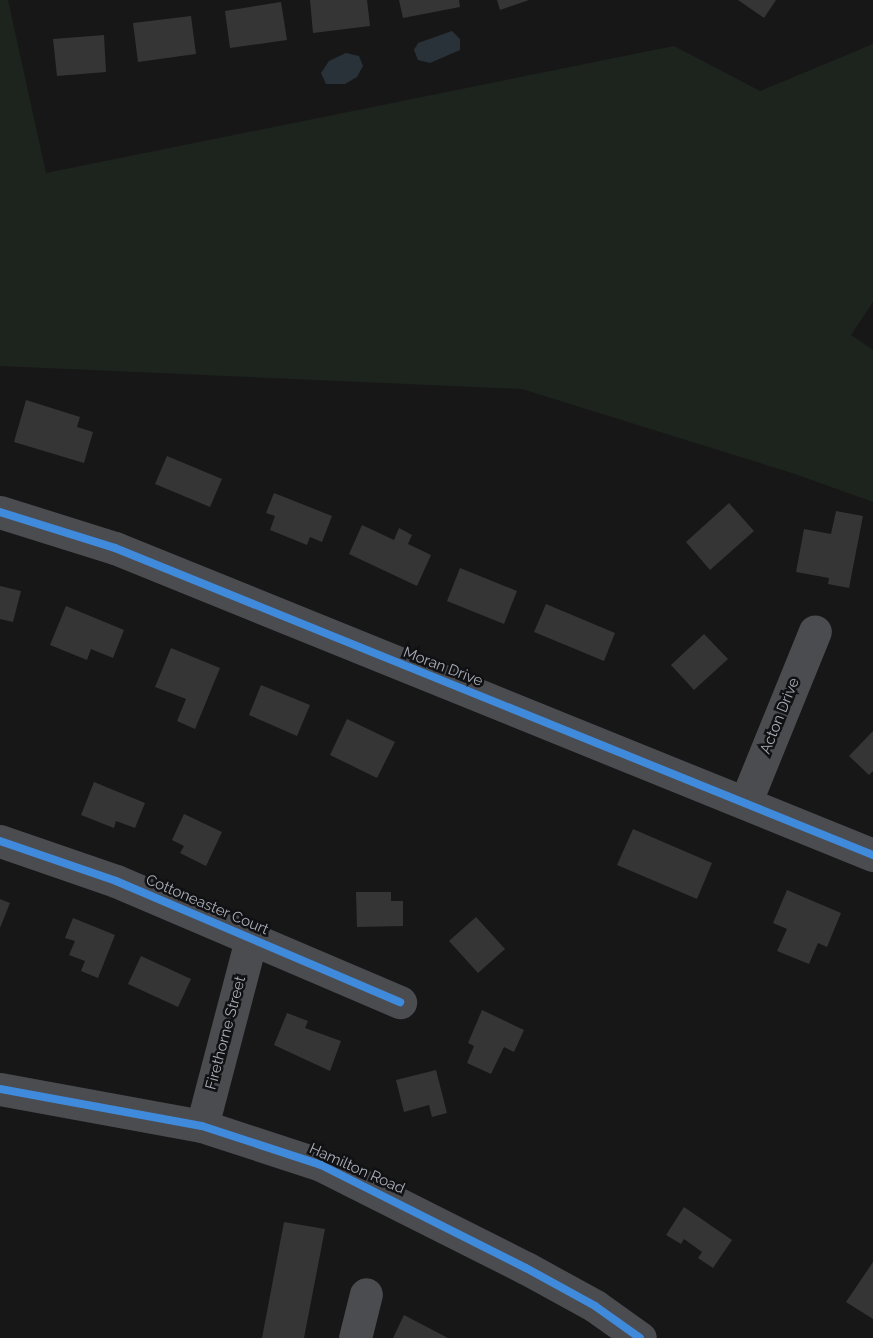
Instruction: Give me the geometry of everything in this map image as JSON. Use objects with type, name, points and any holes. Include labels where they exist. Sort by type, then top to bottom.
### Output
[{"type":"street","name":"Moran Drive","points":[[0,512],[115,548],[746,801],[873,855]]},
{"type":"street","name":"Acton Drive","points":[[746,801],[815,631]]},
{"type":"street","name":"Cottoneaster Court","points":[[0,841],[79,866],[400,1002]]},
{"type":"street","name":"Firethorne Street","points":[[202,1126],[251,939]]},
{"type":"street","name":"Hamilton Road","points":[[0,1089],[202,1126],[321,1165],[412,1208],[595,1306],[640,1338]]},
{"type":"street","points":[[355,1338],[366,1294]]},
{"type":"shaded area","points":[[0,0],[8,0],[46,173],[674,46],[760,91],[873,44],[873,302],[851,335],[873,350],[873,502],[795,474],[522,389],[0,366]]},
{"type":"shaded area","points":[[452,31],[460,39],[460,50],[430,63],[418,60],[414,50],[418,43]]},
{"type":"shaded area","points":[[346,53],[359,56],[363,66],[357,77],[345,84],[326,84],[321,73],[329,61]]},
{"type":"building","points":[[310,0],[367,0],[370,26],[313,33]]},
{"type":"building","points":[[399,0],[459,0],[460,7],[403,18]]},
{"type":"building","points":[[497,0],[529,0],[500,10]]},
{"type":"building","points":[[738,0],[776,0],[764,18]]},
{"type":"building","points":[[281,2],[287,40],[230,48],[225,11]]},
{"type":"building","points":[[191,16],[196,54],[138,62],[133,23]]},
{"type":"building","points":[[104,35],[106,72],[57,76],[53,39]]},
{"type":"building","points":[[26,400],[80,417],[77,427],[93,432],[84,463],[14,442]]},
{"type":"building","points":[[167,456],[222,479],[210,507],[155,484]]},
{"type":"building","points":[[274,493],[332,516],[322,542],[310,537],[307,545],[270,530],[275,516],[266,513]]},
{"type":"building","points":[[729,503],[754,531],[710,570],[686,542]]},
{"type":"building","points":[[836,511],[863,516],[849,588],[828,584],[829,578],[796,572],[804,529],[831,534]]},
{"type":"building","points":[[362,525],[394,540],[399,528],[412,535],[408,544],[431,555],[417,586],[349,554]]},
{"type":"building","points":[[460,568],[517,591],[504,624],[447,601]]},
{"type":"building","points":[[0,586],[21,591],[13,622],[0,619]]},
{"type":"building","points":[[546,604],[615,633],[604,661],[534,632]]},
{"type":"building","points":[[66,606],[124,630],[113,658],[91,649],[87,660],[50,645]]},
{"type":"building","points":[[704,634],[728,659],[694,690],[671,665]]},
{"type":"building","points":[[171,648],[220,668],[195,729],[177,721],[186,699],[155,687]]},
{"type":"building","points":[[261,685],[310,705],[297,736],[249,715]]},
{"type":"building","points":[[347,719],[395,742],[377,778],[330,755]]},
{"type":"building","points":[[873,731],[873,771],[869,775],[849,756]]},
{"type":"building","points":[[94,782],[145,803],[135,828],[116,821],[114,828],[81,815]]},
{"type":"building","points":[[184,814],[222,832],[206,866],[180,853],[184,846],[172,840]]},
{"type":"building","points":[[633,829],[712,863],[697,899],[617,865]]},
{"type":"building","points":[[787,890],[841,913],[827,947],[818,943],[809,964],[777,951],[787,929],[773,923]]},
{"type":"building","points":[[356,892],[391,892],[391,901],[403,901],[403,926],[357,927]]},
{"type":"building","points":[[0,899],[10,903],[0,928]]},
{"type":"building","points":[[476,917],[505,949],[478,973],[449,941]]},
{"type":"building","points":[[73,918],[115,935],[98,978],[81,971],[85,961],[69,955],[75,941],[65,938]]},
{"type":"building","points":[[141,956],[191,979],[178,1007],[128,984]]},
{"type":"building","points":[[482,1010],[524,1030],[514,1052],[504,1047],[491,1074],[467,1063],[474,1046],[468,1043]]},
{"type":"building","points":[[287,1013],[308,1021],[305,1028],[341,1041],[330,1071],[274,1045]]},
{"type":"building","points":[[436,1070],[447,1113],[432,1117],[429,1105],[404,1112],[396,1080]]},
{"type":"building","points":[[684,1207],[732,1240],[713,1268],[698,1258],[702,1252],[684,1239],[681,1244],[666,1235]]},
{"type":"building","points":[[284,1222],[325,1229],[304,1338],[262,1338]]},
{"type":"building","points":[[873,1262],[873,1319],[846,1302]]},
{"type":"building","points":[[404,1315],[448,1338],[393,1338]]},
{"type":"cycle path","points":[[0,512],[115,548],[873,855]]},
{"type":"cycle path","points":[[0,841],[116,881],[400,1002]]},
{"type":"cycle path","points":[[0,1089],[202,1126],[321,1165],[526,1268],[595,1306],[640,1338]]}]
